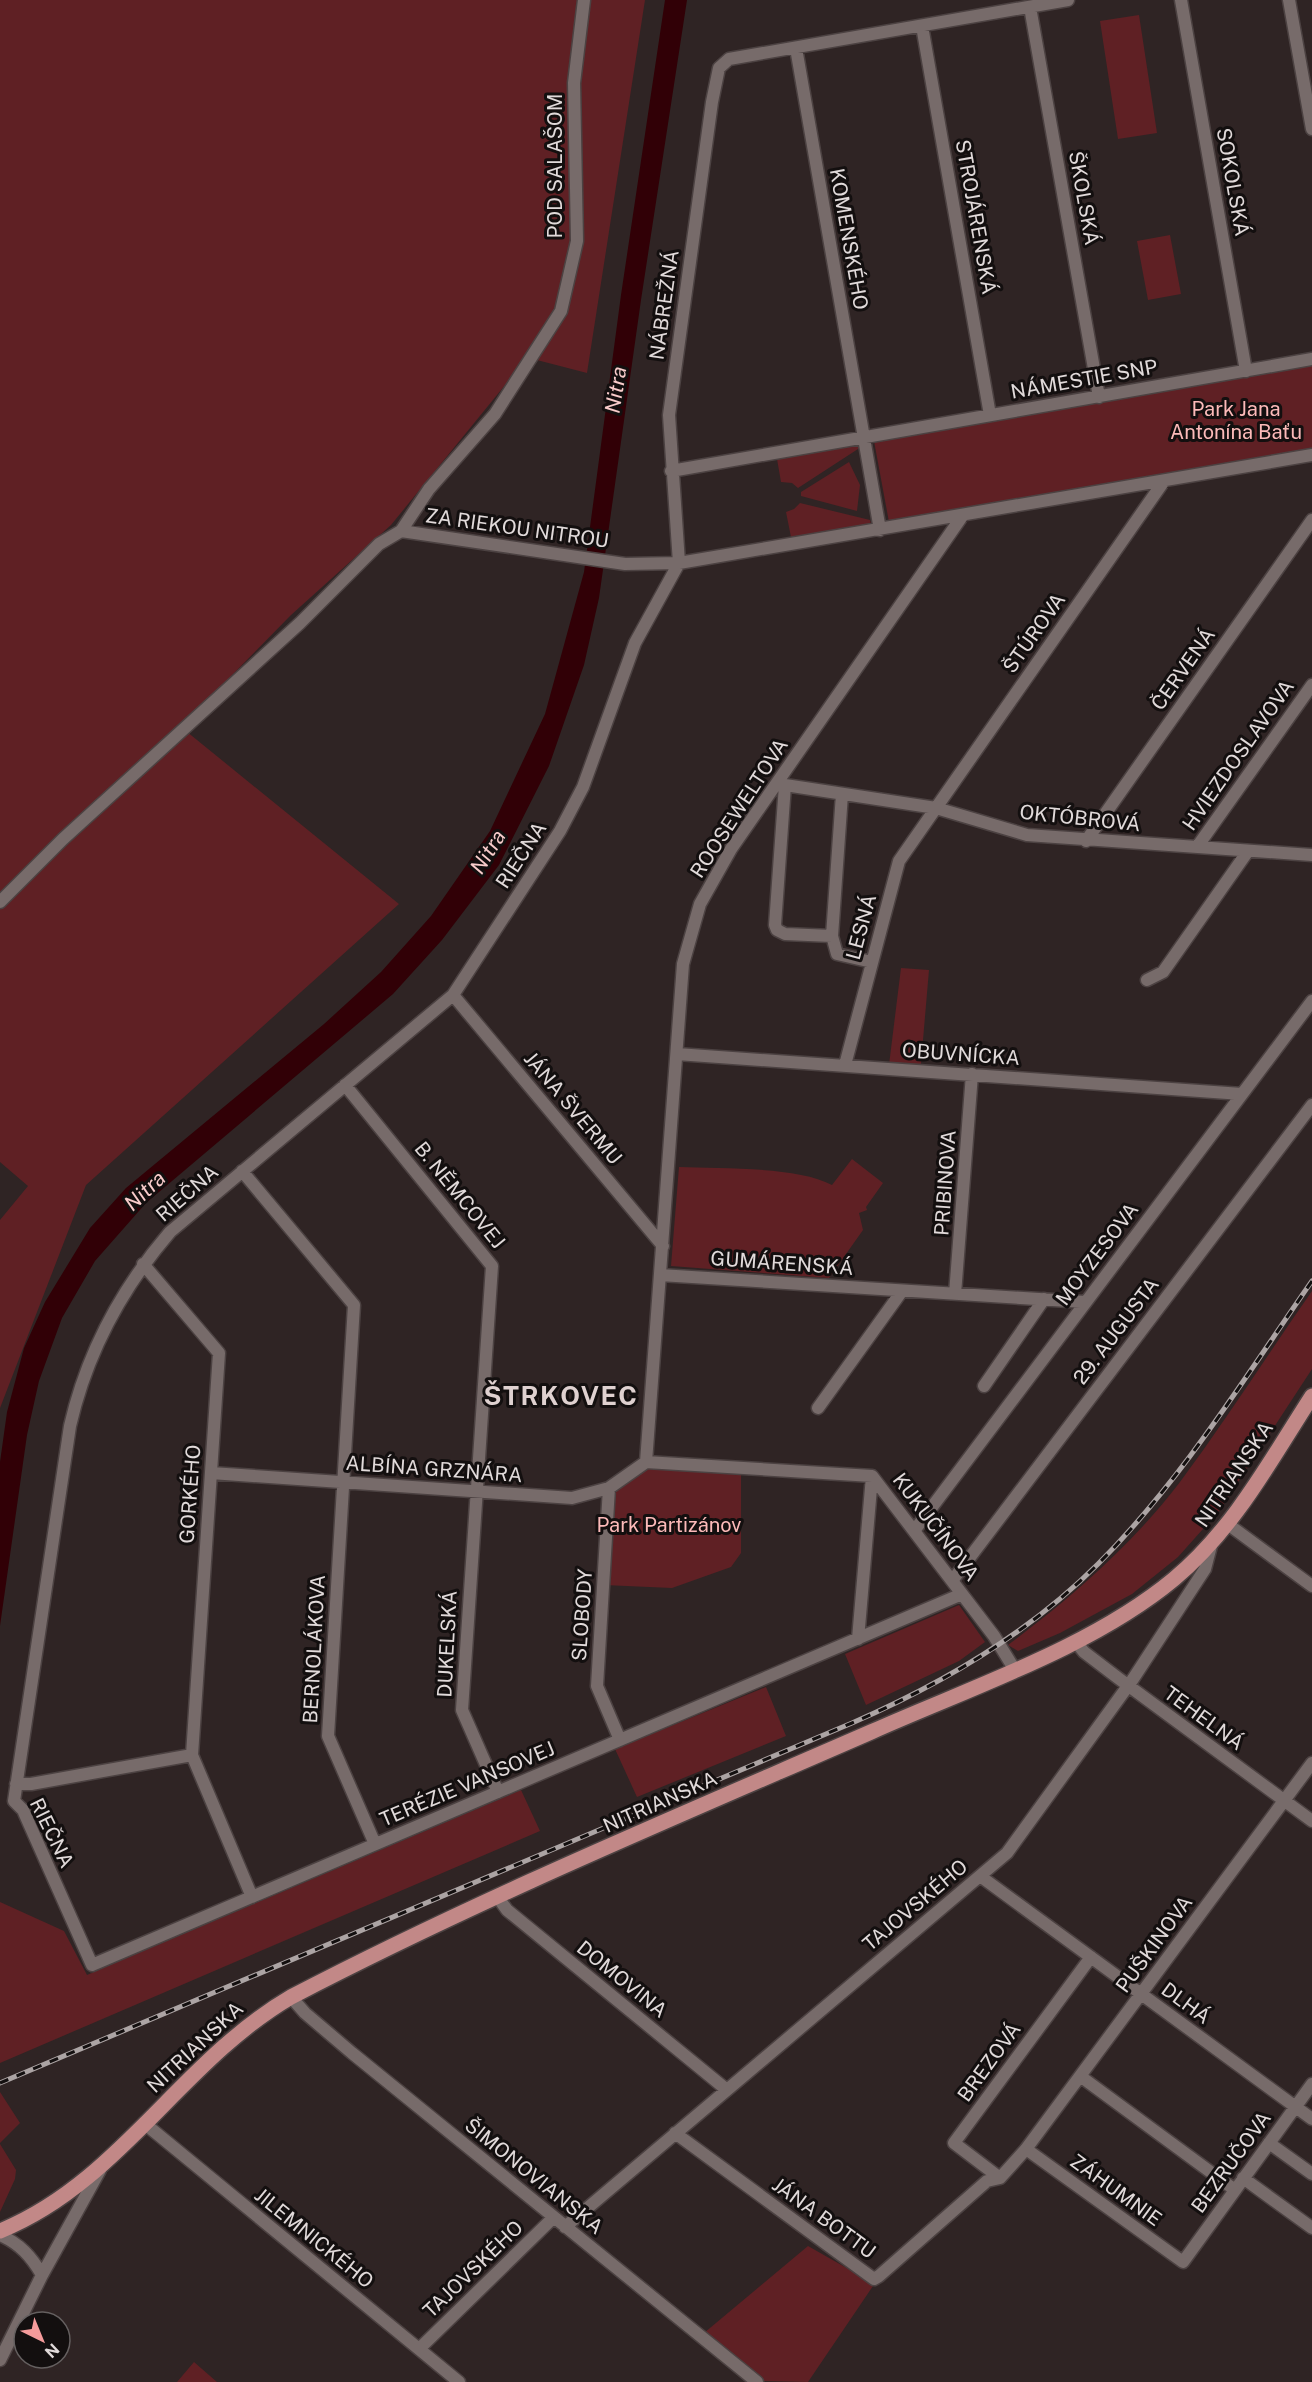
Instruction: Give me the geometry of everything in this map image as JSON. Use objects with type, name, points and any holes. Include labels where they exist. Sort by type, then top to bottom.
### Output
[{"type":"main road","name":"NITRIANSKA","points":[[0,2233],[54,2204],[102,2166],[227,2041],[262,2014],[291,1997],[497,1896],[1015,1670],[1120,1619],[1173,1580],[1211,1546],[1229,1525],[1312,1396]]},
{"type":"street","name":"POD SALAŠOM","points":[[401,531],[429,489],[495,414],[561,311],[577,241],[574,83],[584,0]]},
{"type":"street","points":[[796,48],[1068,0]]},
{"type":"street","name":"SOKOLSKÁ","points":[[1181,0],[1246,372]]},
{"type":"street","points":[[1289,0],[1312,129]]},
{"type":"street","name":"ŠKOLSKÁ","points":[[1030,7],[1099,397]]},
{"type":"street","name":"STROJÁRENSKÁ","points":[[922,26],[990,415]]},
{"type":"street","name":"NÁBREŽNÁ","points":[[679,563],[669,415],[712,102],[719,68],[729,59],[796,48]]},
{"type":"street","name":"KOMENSKÉHO","points":[[796,48],[863,437]]},
{"type":"street","name":"NÁMESTIE SNP","points":[[671,471],[1312,359]]},
{"type":"street","points":[[863,437],[880,530]]},
{"type":"street","points":[[679,563],[1312,455]]},
{"type":"street","name":"ŠTÚROVA","points":[[936,808],[1164,481]]},
{"type":"street","name":"ROOSEWELTOVA","points":[[646,1462],[683,964],[700,904],[731,849],[782,783],[963,515]]},
{"type":"street","name":"ČERVENÁ","points":[[1086,841],[1312,520]]},
{"type":"street","name":"ZA RIEKOU NITROU","points":[[401,531],[626,564],[679,563]]},
{"type":"street","points":[[0,902],[63,839],[300,623],[379,544],[401,531]]},
{"type":"street","name":"RIEČNA","points":[[92,1965],[23,1810],[14,1802],[76,1401],[102,1331],[143,1264],[170,1232],[453,995],[560,831],[583,787],[635,643],[679,563]]},
{"type":"street","name":"HVIEZDOSLAVOVA","points":[[1197,848],[1312,685]]},
{"type":"street","points":[[782,783],[775,925],[777,930],[785,934],[832,936]]},
{"type":"street","name":"OKTÓBROVÁ","points":[[782,783],[936,808],[1027,835],[1197,848],[1310,852]]},
{"type":"street","points":[[843,794],[832,936],[837,954],[872,962]]},
{"type":"street","name":"LESNÁ","points":[[845,1065],[899,861],[936,808]]},
{"type":"street","points":[[1147,980],[1163,972],[1248,851]]},
{"type":"street","name":"JÁNA ŠVERMU","points":[[453,995],[663,1246]]},
{"type":"street","name":"MOYZESOVA","points":[[914,1531],[1312,1001]]},
{"type":"street","name":"OBUVNÍCKA","points":[[677,1054],[1242,1094]]},
{"type":"street","name":"PRIBINOVA","points":[[955,1294],[972,1074]]},
{"type":"street","name":"B. NĚMCOVEJ","points":[[345,1085],[492,1266],[476,1491]]},
{"type":"street","name":"29. AUGUSTA","points":[[952,1581],[1312,1105]]},
{"type":"street","name":"BERNOLÁKOVA","points":[[242,1171],[354,1305],[328,1736],[375,1844]]},
{"type":"street","name":"GORKÉHO","points":[[143,1264],[219,1353],[192,1755],[252,1897]]},
{"type":"street","name":"GUMÁRENSKÁ","points":[[660,1275],[1085,1302]]},
{"type":"street","points":[[818,1408],[902,1291]]},
{"type":"street","points":[[984,1386],[1044,1299]]},
{"type":"street","name":"ALBÍNA GRZNÁRA","points":[[211,1473],[572,1498],[609,1488],[646,1462]]},
{"type":"street","name":"KUKUČÍNOVA","points":[[646,1462],[872,1476],[994,1636],[1015,1670]]},
{"type":"street","points":[[858,1639],[872,1476]]},
{"type":"street","name":"SLOBODY","points":[[609,1488],[597,1686],[620,1740]]},
{"type":"street","name":"DUKELSKÁ","points":[[476,1491],[462,1710],[498,1792]]},
{"type":"street","points":[[1229,1525],[1312,1586]]},
{"type":"street","name":"TAJOVSKÉHO","points":[[566,2227],[1007,1853],[1129,1686],[1205,1569],[1211,1546]]},
{"type":"street","name":"TERÉZIE VANSOVEJ","points":[[92,1965],[962,1594]]},
{"type":"street","name":"TEHELNÁ","points":[[1076,1642],[1084,1652],[1312,1821]]},
{"type":"street","points":[[16,1784],[31,1784],[192,1755]]},
{"type":"street","name":"PUŠKINOVA","points":[[1026,2149],[1312,1763]]},
{"type":"street","name":"DLHÁ","points":[[980,1876],[1312,2120]]},
{"type":"street","name":"DOMOVINA","points":[[497,1896],[507,1910],[727,2090]]},
{"type":"street","name":"BREZOVÁ","points":[[1000,2178],[954,2144],[1091,1957]]},
{"type":"street","name":"ŠIMONOVIANSKA","points":[[291,1997],[305,2013],[345,2048],[757,2382]]},
{"type":"street","points":[[1080,2076],[1235,2190]]},
{"type":"street","name":"BEZRUČOVA","points":[[1183,2262],[1312,2084]]},
{"type":"street","name":"JILEMNICKÉHO","points":[[144,2123],[459,2382]]},
{"type":"street","name":"JÁNA BOTTU","points":[[675,2133],[874,2278],[987,2181],[1000,2178],[1026,2149]]},
{"type":"street","points":[[1269,2143],[1312,2174]]},
{"type":"street","name":"ZÁHUMNIE","points":[[1026,2149],[1183,2262]]},
{"type":"street","points":[[0,2360],[42,2275],[102,2166]]},
{"type":"street","points":[[1244,2178],[1312,2228]]},
{"type":"street","name":"TAJOVSKÉHO","points":[[419,2349],[554,2217]]},
{"type":"street","points":[[0,2233],[16,2242],[31,2256],[42,2275]]},
{"type":"green space","points":[[0,0],[580,0],[569,132],[575,233],[558,310],[528,357],[391,525],[291,615],[181,727],[399,904],[86,1185],[0,1408],[0,1220],[28,1186],[0,1162]]},
{"type":"green space","points":[[590,0],[645,0],[587,373],[533,359],[564,317],[581,244],[583,220],[581,83]]},
{"type":"green space","points":[[1139,15],[1157,133],[1118,139],[1100,21]]},
{"type":"green space","points":[[1170,235],[1181,294],[1148,300],[1137,241]]},
{"type":"green space","name":"Park Jana Antonína Baťu","points":[[1312,365],[1312,450],[889,522],[874,441]]},
{"type":"green space","points":[[858,445],[858,449],[798,488],[792,483],[781,482],[777,459]]},
{"type":"green space","points":[[849,462],[860,485],[857,511],[801,496],[801,492]]},
{"type":"green space","points":[[800,503],[870,520],[871,524],[791,537],[786,512],[794,509]]},
{"type":"green space","points":[[901,968],[929,970],[920,1075],[888,1073]]},
{"type":"green space","points":[[852,1159],[883,1183],[866,1207],[867,1210],[859,1213],[863,1230],[829,1278],[671,1266],[679,1167],[779,1171],[799,1174],[832,1185]]},
{"type":"green space","points":[[1312,1291],[1312,1369],[1219,1511],[1178,1557],[1132,1594],[1060,1633],[1018,1651],[1008,1645],[1100,1570],[1161,1505],[1214,1435]]},
{"type":"green space","name":"Park Partizánov","points":[[646,1462],[741,1468],[741,1553],[731,1567],[672,1588],[604,1585],[609,1488]]},
{"type":"green space","points":[[959,1605],[985,1642],[959,1661],[866,1705],[845,1654]]},
{"type":"green space","points":[[766,1687],[786,1736],[637,1797],[615,1749]]},
{"type":"green space","points":[[521,1790],[540,1831],[0,2063],[0,1902],[64,1931],[87,1975]]},
{"type":"green space","points":[[0,2092],[20,2123],[0,2143]]},
{"type":"green space","points":[[0,2144],[16,2170],[15,2179],[0,2212]]},
{"type":"green space","points":[[808,2246],[873,2283],[873,2286],[808,2382],[764,2381],[704,2333]]},
{"type":"green space","points":[[194,2362],[217,2382],[177,2382]]},
{"type":"water","name":"Nitra","points":[[665,0],[687,0],[641,300],[599,598],[584,665],[549,766],[499,865],[442,940],[393,994],[146,1203],[95,1261],[62,1318],[39,1381],[27,1435],[0,1626],[0,1462],[7,1412],[24,1348],[45,1302],[90,1228],[126,1188],[324,1024],[381,972],[431,916],[490,831],[545,714],[584,572],[621,295]]},
{"type":"railway","points":[[0,2083],[852,1723],[919,1692],[951,1674],[1043,1613],[1098,1564],[1129,1532],[1185,1463],[1312,1281]]},
{"type":"district","name":"ŠTRKOVEC","points":[[561,1396]]}]
